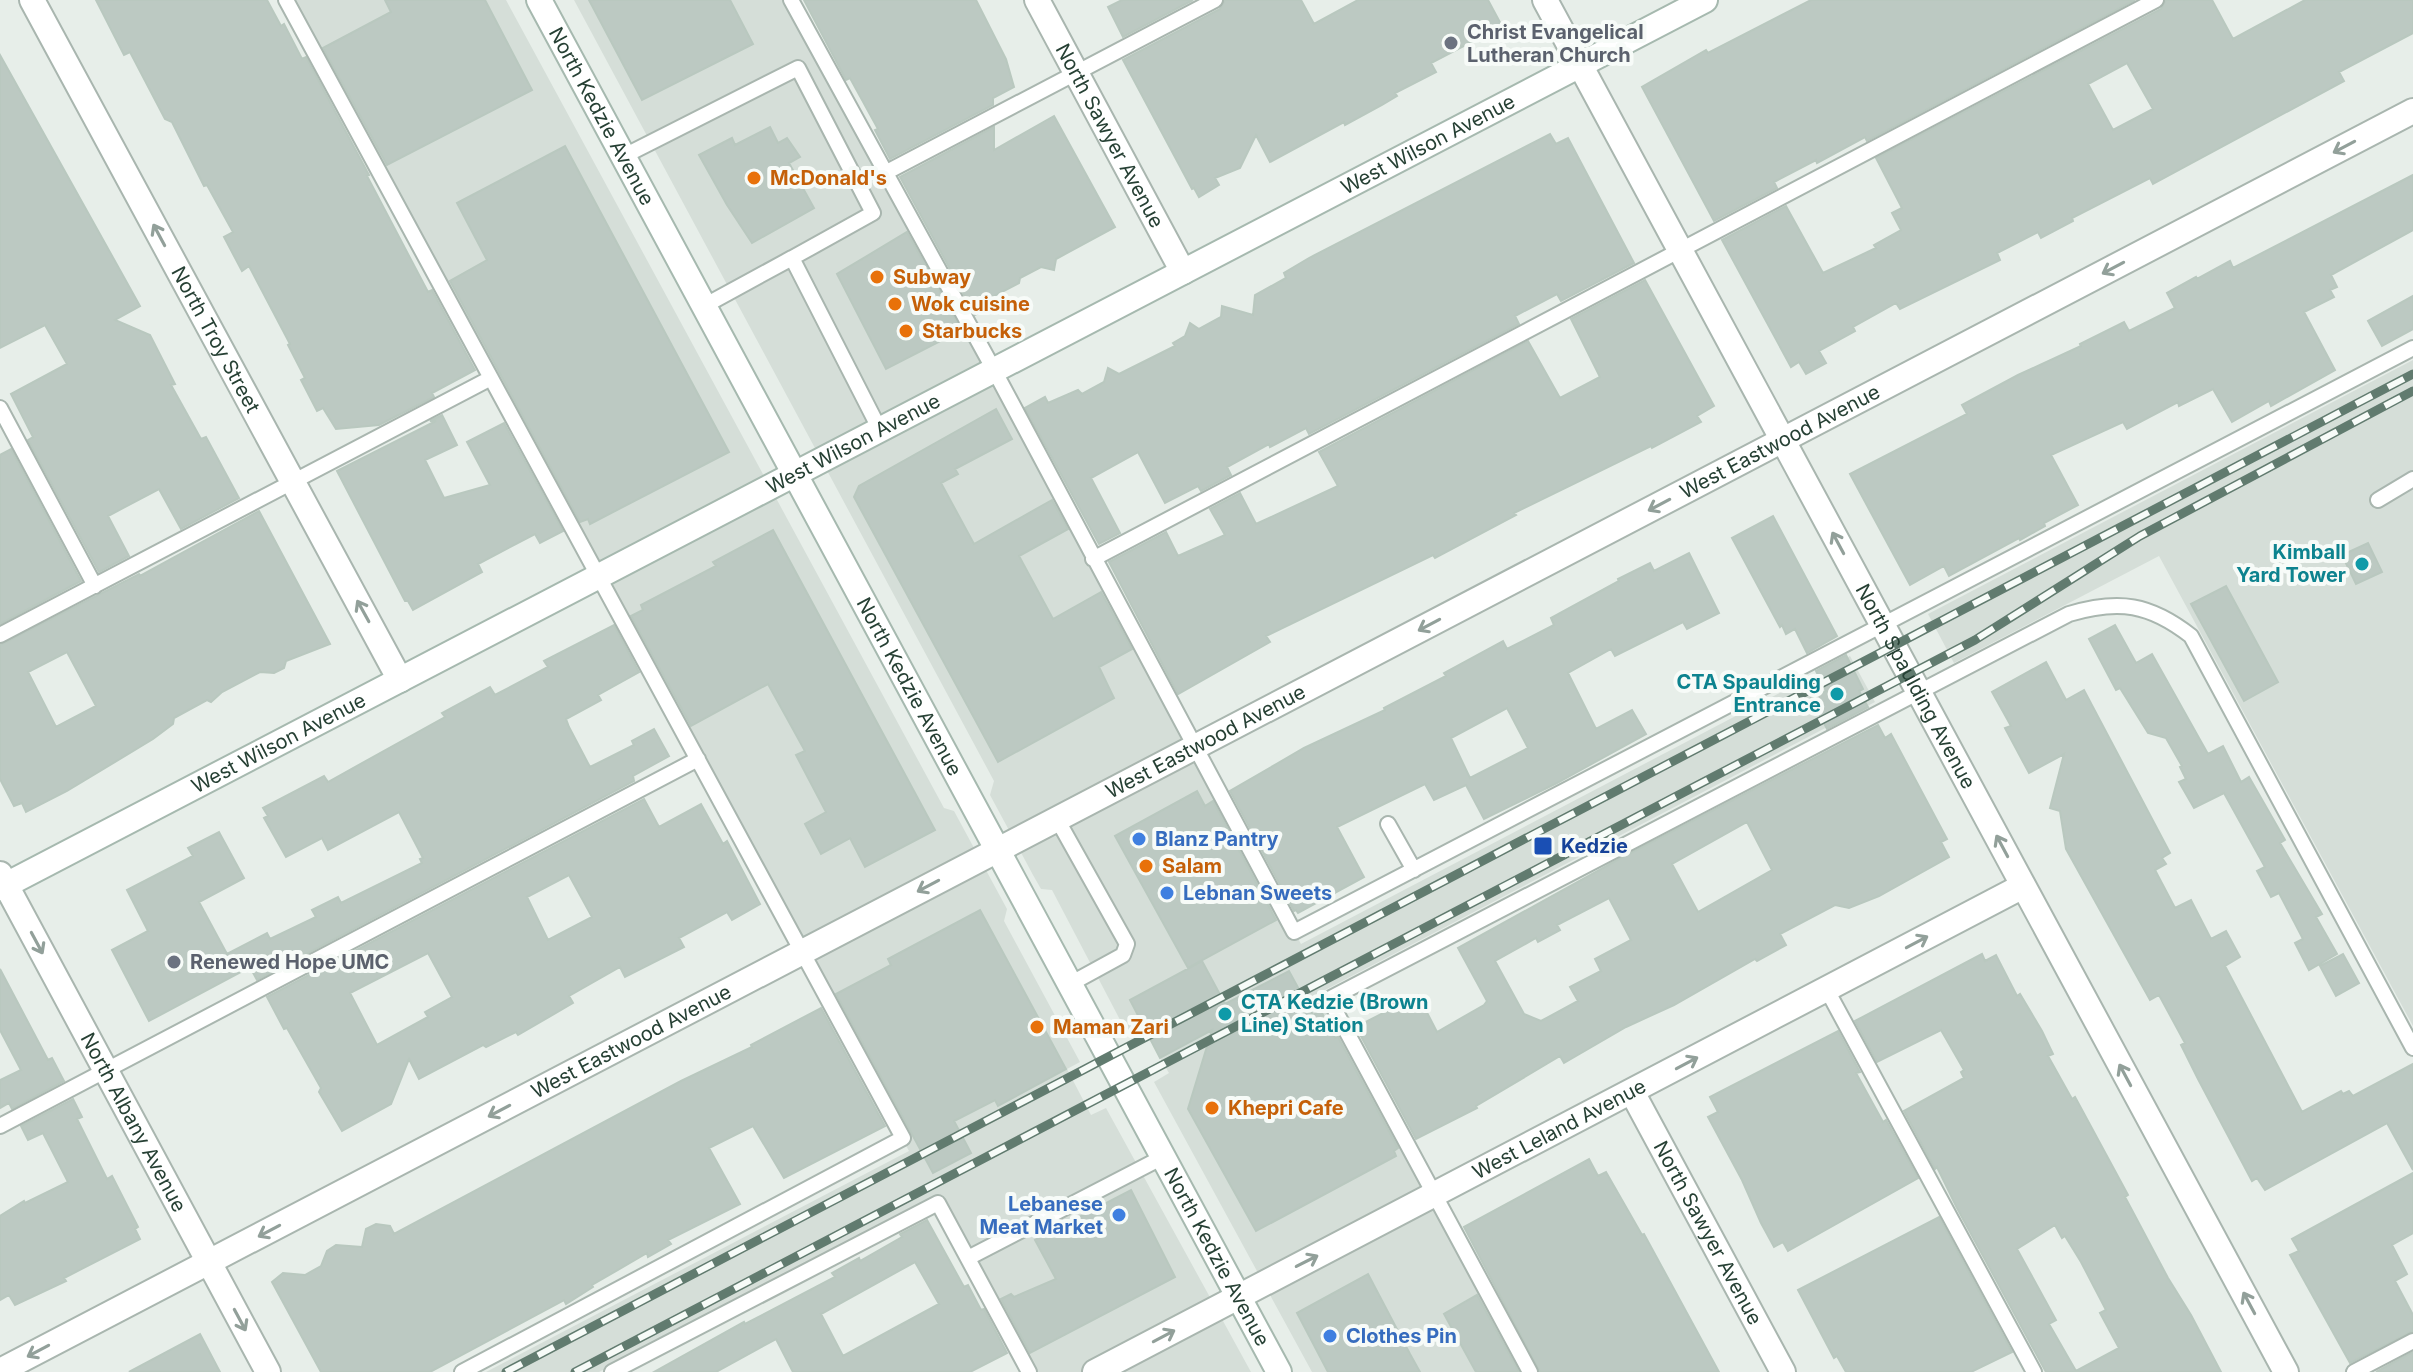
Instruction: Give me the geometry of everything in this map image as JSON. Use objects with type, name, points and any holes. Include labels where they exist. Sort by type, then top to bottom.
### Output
[{"type":"street","name":"North Troy Street","points":[[32,0],[400,680]]},
{"type":"street","name":"North Kedzie Avenue","points":[[539,0],[1279,1372]]},
{"type":"street","name":"North Sawyer Avenue","points":[[1037,0],[1183,272]]},
{"type":"street","name":"North Spaulding Avenue","points":[[1545,0],[2286,1372]]},
{"type":"street","name":"West Wilson Avenue","points":[[2,882],[400,680],[1705,0]]},
{"type":"street","name":"West Eastwood Avenue","points":[[0,1371],[2413,111]]},
{"type":"street","name":"North Albany Avenue","points":[[2,882],[268,1372]]},
{"type":"street","name":"West Leland Avenue","points":[[1095,1372],[2023,886]]},
{"type":"street","name":"North Sawyer Avenue","points":[[1632,1092],[1783,1372]]},
{"type":"lane","points":[[286,0],[903,1138],[462,1372]]},
{"type":"lane","points":[[791,0],[994,370],[1294,932],[2413,348]]},
{"type":"lane","points":[[885,173],[1215,0]]},
{"type":"lane","points":[[1093,559],[2156,0]]},
{"type":"lane","points":[[624,156],[798,68],[873,213],[704,306]]},
{"type":"lane","points":[[792,258],[880,430]]},
{"type":"lane","points":[[0,635],[491,378]]},
{"type":"lane","points":[[0,408],[95,586]]},
{"type":"lane","points":[[2378,500],[2413,479]]},
{"type":"lane","points":[[1530,1372],[1329,999],[1918,691],[2079,611],[2111,605],[2132,606],[2169,619],[2191,636],[2413,1048]]},
{"type":"lane","points":[[0,1126],[698,759]]},
{"type":"lane","points":[[1057,819],[1127,944],[1123,955],[1070,984]]},
{"type":"lane","points":[[1388,824],[1414,870]]},
{"type":"lane","points":[[1827,990],[2034,1372]]},
{"type":"lane","points":[[968,1258],[1163,1157]]},
{"type":"lane","points":[[612,1372],[938,1203],[1029,1372]]},
{"type":"lane","points":[[2354,1372],[2413,1341]]},
{"type":"shaded area","points":[[292,0],[506,0],[944,808],[954,811],[1007,909],[1004,921],[1080,1062],[1067,1069],[1091,1115],[1106,1108],[1251,1372],[1029,1372],[934,1197],[599,1372],[486,1372],[909,1151]]},
{"type":"shaded area","points":[[574,0],[787,0],[1301,944],[1850,656],[1875,702],[1325,990],[1528,1372],[1312,1372],[1154,1082],[1169,1073],[1144,1029],[1129,1037],[1052,890],[1041,889],[1033,875],[990,795],[994,781]]},
{"type":"shaded area","points":[[2413,360],[2413,1026],[2159,556],[1954,663],[1928,614]]},
{"type":"building","points":[[96,0],[267,0],[302,59],[306,57],[428,292],[432,290],[475,370],[432,393],[434,397],[379,425],[336,429],[323,408],[317,411],[301,380],[305,378],[290,344],[249,266],[242,271],[224,237],[233,232],[207,185],[204,186],[172,122],[165,119],[130,52],[124,55]]},
{"type":"building","points":[[385,0],[485,0],[532,90],[387,165],[323,48],[391,12]]},
{"type":"building","points":[[589,0],[730,0],[753,44],[642,100]]},
{"type":"building","points":[[804,0],[976,0],[1006,59],[1014,87],[993,98],[993,105],[890,159],[875,130],[878,129],[850,78],[846,80]]},
{"type":"building","points":[[1122,0],[1193,0],[1123,37],[1108,7]]},
{"type":"building","points":[[1225,0],[1301,0],[1314,24],[1358,0],[1488,0],[1502,26],[1431,63],[1436,72],[1395,93],[1397,96],[1382,105],[1270,162],[1256,135],[1240,168],[1215,178],[1219,185],[1199,197],[1123,60],[1220,9]]},
{"type":"building","points":[[1811,0],[2135,0],[1867,141],[1865,137],[1774,182],[1777,188],[1714,221],[1642,87],[1706,50],[1708,53]]},
{"type":"building","points":[[2166,0],[2212,0],[2233,39],[2305,0],[2413,0],[2413,33],[2339,72],[2344,81],[2153,184],[2150,178],[2072,218],[2073,221],[2041,238],[2038,232],[1997,253],[2000,260],[1900,309],[1896,303],[1853,327],[1855,331],[1819,351],[1826,363],[1806,374],[1799,362],[1791,367],[1722,240],[1786,206],[1823,273],[1876,248],[1874,245],[1901,230],[1892,213],[1902,208],[1876,158],[2161,9]],"holes":[[[2127,63],[2153,109],[2113,130],[2088,84]]]},
{"type":"building","points":[[0,55],[140,306],[115,320],[150,335],[175,384],[171,385],[201,439],[206,437],[239,498],[181,529],[159,489],[108,516],[129,556],[99,572],[28,440],[33,437],[11,394],[67,364],[45,325],[0,348]]},
{"type":"building","points":[[1054,116],[1115,227],[1056,259],[1054,270],[1041,267],[1020,278],[1019,283],[992,297],[995,305],[975,315],[900,177],[994,127],[994,150]]},
{"type":"building","name":"McDonald's","points":[[770,127],[778,143],[787,138],[800,157],[789,163],[814,208],[752,243],[699,155],[732,138],[735,145]]},
{"type":"building","points":[[1550,134],[1556,144],[1568,138],[1634,263],[1561,301],[1557,294],[1515,316],[1519,324],[1309,434],[1306,428],[1270,447],[1269,444],[1227,467],[1231,475],[1201,491],[1198,486],[1165,503],[1138,452],[1091,478],[1120,533],[1099,544],[1025,408],[1045,397],[1048,403],[1078,390],[1082,394],[1104,382],[1108,368],[1119,374],[1175,346],[1173,343],[1185,336],[1190,323],[1199,329],[1221,317],[1222,306],[1253,315],[1255,295],[1286,278],[1284,273]]},
{"type":"building","points":[[565,146],[729,452],[590,524],[588,519],[580,522],[450,281],[487,260],[457,203]]},
{"type":"building","points":[[2413,175],[2413,230],[2331,275],[2337,287],[2330,290],[2334,297],[2304,312],[2335,370],[2271,406],[2269,401],[2232,422],[2213,389],[2179,406],[2178,402],[2127,429],[2123,422],[2051,455],[2078,505],[2020,540],[1949,576],[1944,566],[1910,585],[1850,474],[1967,414],[1962,405],[2018,375],[2124,322],[2129,331],[2175,308],[2167,293],[2196,277],[2230,261],[2233,268]]},
{"type":"building","name":"Wok cuisine","points":[[907,232],[958,324],[951,328],[954,334],[886,369],[837,274]]},
{"type":"building","points":[[1645,280],[1714,406],[1697,416],[1701,422],[1514,513],[1516,515],[1435,558],[1433,555],[1266,636],[1270,642],[1178,694],[1109,562],[1166,532],[1178,556],[1225,535],[1210,509],[1240,493],[1256,524],[1338,486],[1319,452],[1528,341],[1560,398],[1600,377],[1571,319]]},
{"type":"building","points":[[2413,296],[2413,329],[2382,346],[2368,321]]},
{"type":"building","points":[[996,409],[1012,439],[955,469],[958,474],[941,483],[974,544],[1052,500],[1068,529],[1019,556],[1053,619],[1101,592],[1132,649],[1099,667],[1114,698],[998,762],[854,497],[859,486]]},
{"type":"building","points":[[442,415],[457,445],[425,460],[444,498],[490,485],[467,442],[504,423],[563,531],[540,543],[535,534],[478,564],[482,572],[413,610],[405,601],[337,471],[436,421],[430,421]]},
{"type":"building","points":[[11,449],[81,581],[0,624],[0,455]]},
{"type":"building","points":[[259,511],[330,644],[286,661],[284,668],[274,673],[260,672],[222,692],[211,702],[207,700],[174,718],[173,724],[153,739],[67,791],[26,812],[22,803],[14,806],[0,779],[0,645],[140,576]],"holes":[[[67,652],[96,706],[56,727],[28,672]]]},
{"type":"building","points":[[1773,516],[1837,636],[1807,653],[1795,629],[1786,634],[1782,625],[1780,627],[1732,538]]},
{"type":"building","points":[[773,530],[935,830],[865,867],[850,838],[821,854],[805,824],[826,812],[796,755],[805,751],[768,684],[691,726],[631,616],[643,610],[641,605],[716,566],[713,562]]},
{"type":"building","name":"Kimball Yard Tower","points":[[2368,543],[2382,572],[2356,584],[2342,555]]},
{"type":"building","points":[[1689,553],[1719,613],[1687,629],[1683,622],[1615,656],[1611,649],[1568,673],[1596,729],[1632,710],[1646,734],[1484,819],[1466,785],[1434,800],[1425,784],[1337,827],[1364,877],[1298,913],[1294,911],[1230,791],[1304,748],[1385,710],[1503,641],[1507,649],[1554,625],[1551,618],[1618,579],[1650,563],[1654,571]],"holes":[[[1507,708],[1528,748],[1470,778],[1451,738]]]},
{"type":"building","points":[[2226,586],[2278,682],[2244,701],[2191,604]]},
{"type":"building","points":[[614,625],[639,672],[598,695],[601,700],[566,719],[569,727],[590,767],[634,745],[632,741],[654,729],[669,756],[633,776],[634,781],[257,980],[250,967],[149,1021],[112,950],[148,931],[127,890],[193,856],[188,848],[219,832],[244,878],[199,902],[227,954],[267,933],[270,939],[316,917],[312,910],[338,897],[341,903],[422,863],[420,859],[423,858],[399,812],[328,850],[322,838],[286,857],[264,818],[268,816],[263,808],[324,776],[328,782],[445,717],[442,713],[490,687],[495,695],[548,667],[544,661]]},
{"type":"building","points":[[2115,625],[2136,663],[2152,654],[2208,754],[2223,746],[2241,782],[2249,777],[2285,840],[2280,843],[2322,914],[2316,917],[2337,954],[2309,970],[2295,943],[2303,939],[2279,893],[2271,897],[2257,871],[2265,867],[2224,793],[2194,808],[2179,782],[2186,779],[2182,766],[2166,738],[2148,733],[2120,688],[2116,690],[2089,639]]},
{"type":"building","points":[[1846,655],[1863,689],[1859,691],[1868,707],[1827,729],[1811,698],[1826,691],[1816,671]]},
{"type":"building","points":[[2046,662],[2066,700],[2084,690],[2170,853],[2162,858],[2166,864],[2155,870],[2175,908],[2191,900],[2211,939],[2226,931],[2240,957],[2225,966],[2302,1112],[2341,1091],[2343,1094],[2349,1091],[2353,1096],[2413,1064],[2413,1170],[2387,1123],[2265,1190],[2257,1178],[2252,1181],[2181,1045],[2185,1043],[2159,995],[2150,1000],[2066,849],[2060,811],[2050,808],[2064,754],[2029,773],[2005,728],[2011,726],[1992,692]]},
{"type":"building","points":[[1878,725],[1885,738],[1891,734],[1947,839],[1941,842],[1949,857],[1879,896],[1849,908],[1835,905],[1780,934],[1786,945],[1626,1027],[1564,1063],[1560,1056],[1477,1108],[1416,1139],[1356,1027],[1418,995],[1437,1032],[1484,1005],[1487,1001],[1458,948],[1621,858]],"holes":[[[1747,822],[1772,870],[1698,912],[1672,864]],[[1609,898],[1631,940],[1595,959],[1601,971],[1570,987],[1578,1001],[1541,1021],[1524,1014],[1495,961],[1536,938],[1538,942],[1560,930],[1557,925]]]},
{"type":"building","points":[[1197,791],[1205,806],[1213,801],[1276,920],[1188,968],[1115,836]]},
{"type":"building","points":[[644,799],[659,827],[701,804],[723,844],[727,841],[760,904],[732,920],[727,912],[679,938],[684,947],[625,977],[620,967],[569,996],[573,1003],[518,1035],[516,1032],[486,1047],[483,1045],[419,1079],[409,1059],[391,1104],[342,1131],[319,1092],[321,1088],[267,997]],"holes":[[[569,875],[592,917],[548,940],[527,897]],[[428,953],[452,997],[425,1012],[428,1017],[377,1045],[350,993]]]},
{"type":"building","points":[[980,910],[1066,1069],[998,1106],[995,1100],[954,1121],[971,1153],[933,1173],[836,994],[891,965],[888,959]]},
{"type":"building","points":[[1982,954],[1985,961],[1996,955],[2017,996],[2020,994],[2042,1031],[2053,1054],[2048,1056],[2072,1099],[2075,1097],[2168,1278],[2221,1372],[2046,1372],[1904,1111],[1964,1078],[1961,1072],[1964,1070],[1941,1030],[1877,1062],[1855,1021]],"holes":[[[2055,1225],[2062,1238],[2065,1236],[2081,1262],[2106,1310],[2100,1313],[2119,1348],[2076,1371],[2049,1324],[2056,1320],[2017,1249]]]},
{"type":"building","points":[[2343,954],[2359,983],[2336,996],[2320,966]]},
{"type":"building","points":[[1202,961],[1225,1004],[1289,971],[1313,1015],[1321,1011],[1335,1038],[1338,1037],[1398,1148],[1394,1151],[1396,1156],[1256,1231],[1188,1109],[1212,1030],[1160,1058],[1130,1000]]},
{"type":"building","points":[[0,969],[48,1060],[52,1058],[64,1081],[12,1109],[9,1103],[0,1108],[0,1080],[21,1070],[0,1030]]},
{"type":"building","points":[[821,1008],[885,1126],[784,1178],[753,1126],[709,1148],[740,1204],[668,1240],[671,1244],[648,1257],[647,1253],[566,1304],[564,1300],[430,1372],[321,1372],[272,1282],[283,1273],[305,1275],[321,1266],[327,1251],[336,1245],[362,1247],[366,1229],[376,1224],[390,1226],[394,1234]]},
{"type":"building","points":[[1838,1031],[1860,1072],[1856,1073],[1918,1178],[1788,1251],[1783,1242],[1774,1247],[1761,1223],[1708,1117],[1718,1112],[1710,1097]]},
{"type":"building","points":[[73,1099],[82,1117],[77,1119],[107,1179],[112,1176],[138,1227],[135,1229],[140,1239],[64,1278],[66,1281],[15,1305],[9,1295],[0,1300],[0,1216],[24,1201],[68,1182],[43,1133],[28,1140],[21,1126]]},
{"type":"building","points":[[1589,1159],[1598,1176],[1606,1172],[1644,1234],[1719,1372],[1540,1372],[1464,1227]]},
{"type":"building","points":[[2413,1173],[2413,1233],[2392,1245],[2407,1274],[2395,1281],[2413,1315],[2413,1331],[2350,1363],[2290,1255],[2299,1251],[2292,1239]]},
{"type":"building","points":[[1131,1190],[1175,1277],[1030,1353],[1001,1299],[1011,1294],[1014,1297],[1056,1279],[1035,1240]]},
{"type":"building","points":[[1939,1217],[2012,1352],[1971,1372],[1846,1372],[1837,1356],[1834,1358],[1798,1290]]},
{"type":"building","points":[[927,1220],[964,1287],[968,1285],[981,1310],[984,1309],[1007,1353],[970,1372],[793,1372],[776,1339],[716,1372],[654,1372],[744,1322],[835,1277],[832,1273],[902,1237],[900,1234]],"holes":[[[915,1262],[939,1304],[843,1356],[821,1314]]]},
{"type":"building","points":[[1368,1274],[1420,1372],[1328,1372],[1297,1313]]},
{"type":"building","points":[[1477,1295],[1519,1372],[1476,1372],[1444,1314]]},
{"type":"building","points":[[200,1334],[220,1372],[129,1372]]},
{"type":"building","points":[[2413,1352],[2413,1372],[2376,1372]]},
{"type":"railway","points":[[506,1372],[2413,374]]},
{"type":"railway","points":[[575,1372],[1975,640],[2140,536],[2413,391]]},
{"type":"place","name":"Christ Evangelical Lutheran Church","points":[[1451,43]]},
{"type":"place","name":"McDonald's","points":[[754,178]]},
{"type":"place","name":"Subway","points":[[877,277]]},
{"type":"place","name":"Wok cuisine","points":[[895,304]]},
{"type":"place","name":"Starbucks","points":[[906,331]]},
{"type":"place","name":"Kimball Yard Tower","points":[[2362,564]]},
{"type":"place","name":"CTA Spaulding Entrance","points":[[1837,694]]},
{"type":"place","name":"Blanz Pantry","points":[[1139,839]]},
{"type":"place","name":"Kedzie","points":[[1543,846]]},
{"type":"place","name":"Salam","points":[[1146,866]]},
{"type":"place","name":"Lebnan Sweets","points":[[1167,893]]},
{"type":"place","name":"Renewed Hope UMC","points":[[174,962]]},
{"type":"place","name":"CTA Kedzie (Brown Line) Station","points":[[1225,1014]]},
{"type":"place","name":"Maman Zari","points":[[1037,1027]]},
{"type":"place","name":"Khepri Cafe","points":[[1212,1108]]},
{"type":"place","name":"Lebanese Meat Market","points":[[1119,1215]]},
{"type":"place","name":"Clothes Pin","points":[[1330,1336]]}]
